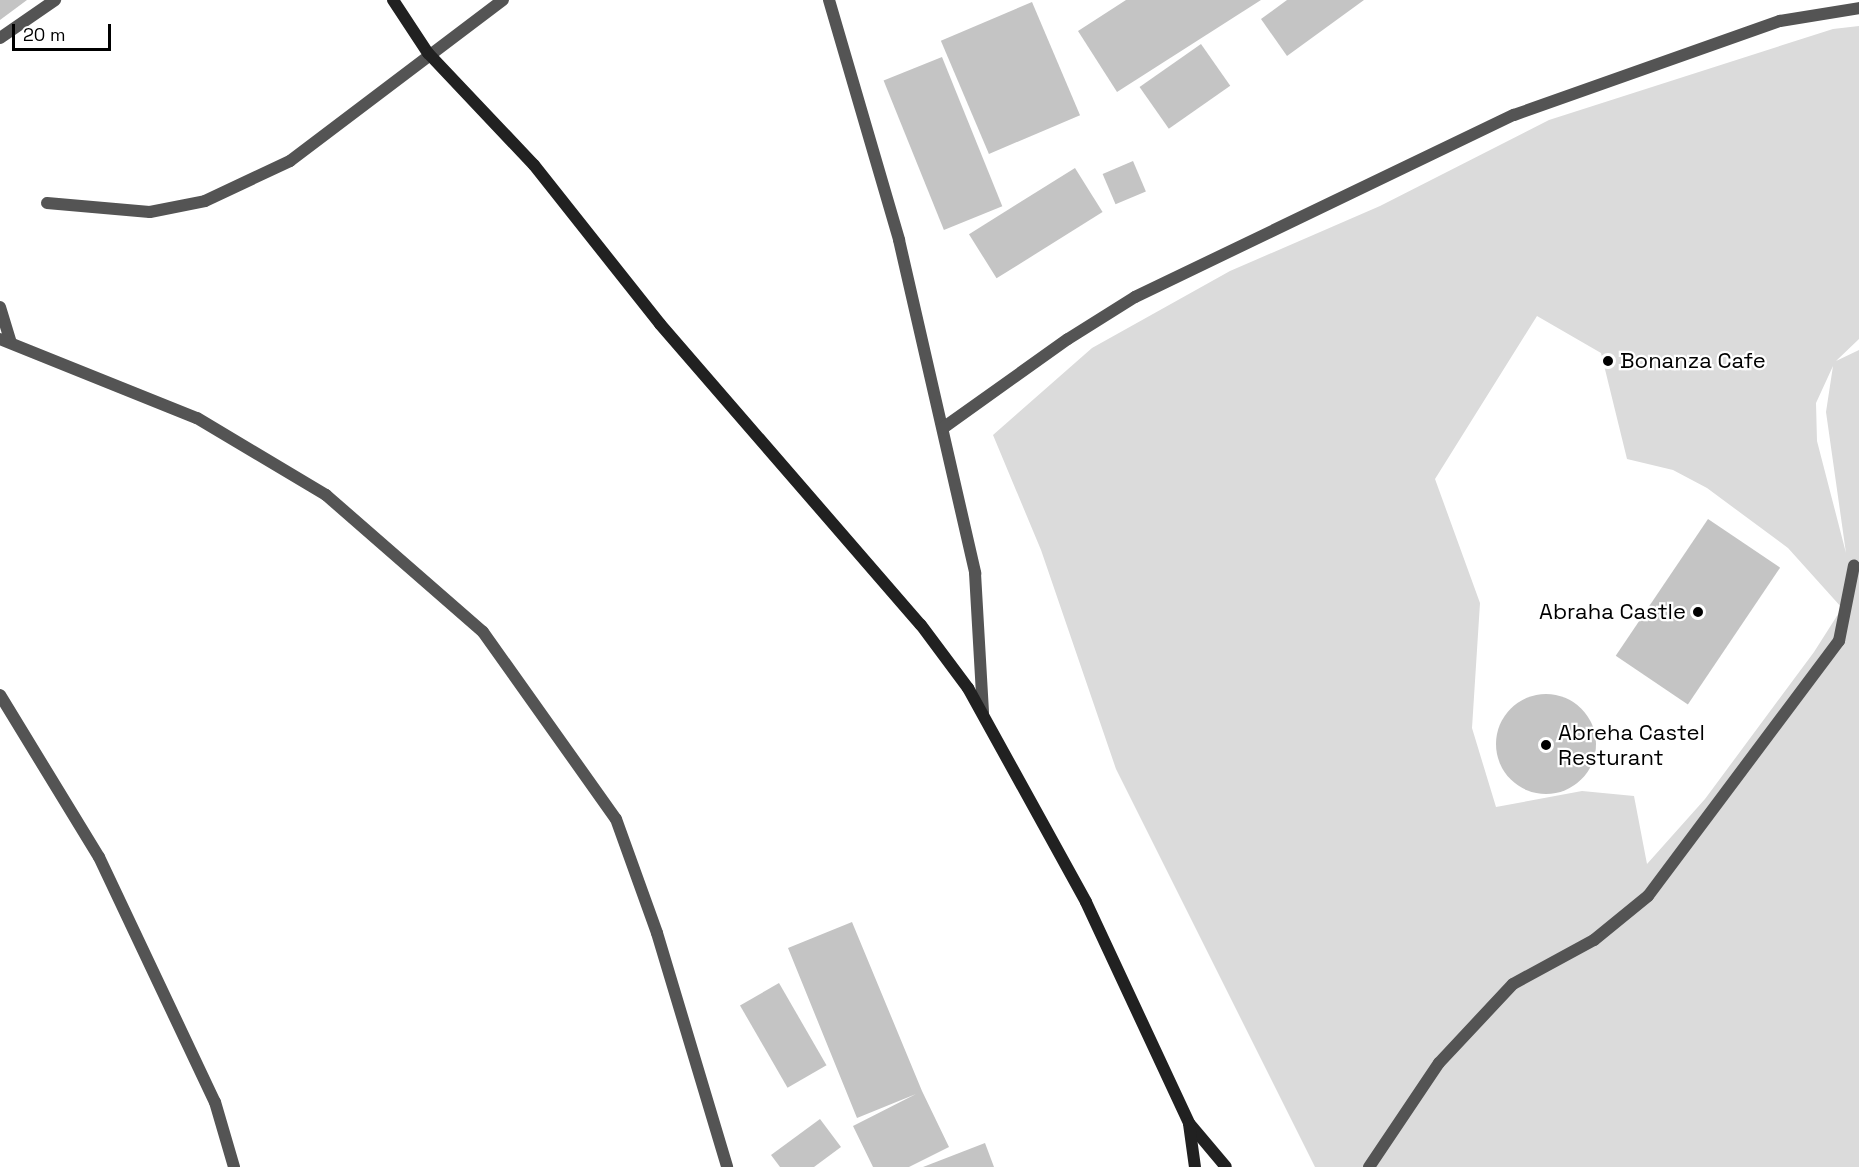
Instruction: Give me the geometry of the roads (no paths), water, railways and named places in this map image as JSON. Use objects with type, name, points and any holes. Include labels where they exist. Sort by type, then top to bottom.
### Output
[{"type":"street","points":[[0,38],[55,0]]},
{"type":"street","points":[[393,0],[428,53],[534,165],[660,324],[921,625],[983,713],[1086,902],[1189,1122],[1226,1167]]},
{"type":"street","points":[[47,203],[150,212],[205,201],[290,161],[428,53],[503,0]]},
{"type":"street","points":[[829,0],[896,229],[975,573],[983,713]]},
{"type":"street","points":[[943,428],[1068,339],[1135,297],[1514,115],[1780,21],[1859,8]]},
{"type":"street","points":[[0,307],[6,340],[197,418],[326,495],[483,632],[616,819],[657,933],[727,1167]]},
{"type":"street","points":[[1369,1167],[1439,1063],[1513,984],[1594,940],[1648,896],[1839,641],[1854,565]]},
{"type":"street","points":[[0,695],[99,857],[215,1102],[234,1167]]},
{"type":"street","points":[[1189,1122],[1195,1167]]},
{"type":"place","name":"Bonanza Cafe","points":[[1608,361]]},
{"type":"place","name":"Abraha Castle","points":[[1698,612]]},
{"type":"place","name":"Abreha Castel Resturant","points":[[1546,745]]}]
